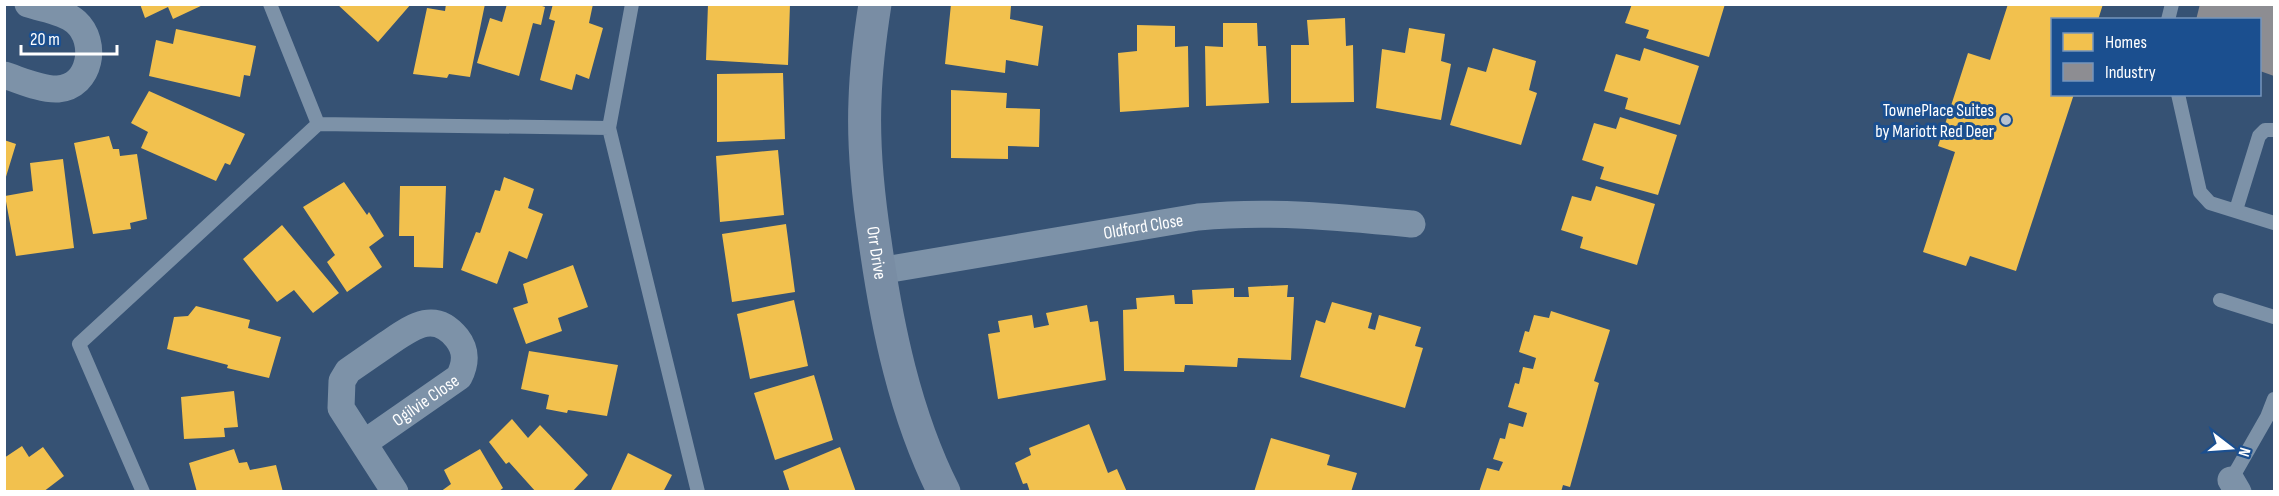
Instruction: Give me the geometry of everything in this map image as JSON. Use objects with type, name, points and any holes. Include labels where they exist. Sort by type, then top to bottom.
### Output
[{"type":"street","points":[[4,75],[56,89],[68,87],[76,82],[88,64],[88,44],[84,32],[76,22],[67,16],[28,4]]},
{"type":"street","name":"Orr Drive","points":[[875,4],[865,100],[865,148],[879,271],[889,329],[906,394],[919,435],[944,492]]},
{"type":"street","name":"Oldford Close","points":[[879,271],[1232,214],[1333,216],[1412,224]]},
{"type":"street","name":"Ogilvie Close","points":[[364,443],[459,377],[465,356],[462,345],[451,331],[439,324],[426,323],[413,327],[348,371],[342,381],[341,408],[395,492]]},
{"type":"lane","points":[[270,4],[318,124]]},
{"type":"lane","points":[[632,4],[609,128],[698,492]]},
{"type":"lane","points":[[2178,96],[2200,192],[2210,203],[2274,223]]},
{"type":"lane","points":[[143,492],[79,344],[318,124],[609,128]]},
{"type":"lane","points":[[2236,210],[2259,136],[2265,130],[2274,130]]},
{"type":"lane","points":[[2220,300],[2274,317]]},
{"type":"lane","points":[[2235,486],[2274,399]]},
{"type":"building: Homes","points":[[140,4],[205,4],[173,19],[168,7],[145,18]]},
{"type":"building: Homes","points":[[337,4],[411,4],[378,42]]},
{"type":"building: Homes","points":[[446,4],[485,4],[470,77],[449,74],[447,78],[413,74],[427,8],[445,11]]},
{"type":"building: Homes","points":[[507,4],[536,4],[545,7],[541,25],[533,23],[519,76],[477,63],[490,18],[502,22]]},
{"type":"building: Homes","points":[[553,4],[593,4],[589,23],[603,28],[589,79],[576,74],[572,90],[540,80],[555,21],[549,19]]},
{"type":"building: Homes","points":[[708,4],[790,4],[788,65],[706,60]]},
{"type":"building: Homes","points":[[951,4],[1011,6],[1010,19],[1043,26],[1038,66],[1006,60],[1005,73],[945,64]]},
{"type":"building: Homes","points":[[1632,4],[1725,4],[1709,57],[1646,38],[1649,30],[1625,23]]},
{"type":"building: Homes","name":"TownePlace Suites by Mariott Red Deer","points":[[2008,4],[2103,4],[2099,18],[2051,18],[2051,96],[2073,96],[2016,271],[1970,256],[1966,266],[1923,252],[1955,152],[1938,146],[1968,53],[1990,60]]},
{"type":"building: Homes","points":[[1345,18],[1346,46],[1353,45],[1354,102],[1291,103],[1291,45],[1309,45],[1307,20]]},
{"type":"building: Homes","points":[[1223,23],[1257,23],[1258,46],[1266,46],[1269,103],[1206,106],[1205,46],[1223,47]]},
{"type":"building: Homes","points":[[1137,25],[1175,26],[1175,47],[1188,46],[1189,107],[1120,112],[1118,53],[1137,51]]},
{"type":"building: Homes","points":[[1409,28],[1445,34],[1441,61],[1451,64],[1441,120],[1376,108],[1382,49],[1405,53]]},
{"type":"building: Homes","points":[[176,29],[256,46],[250,76],[244,75],[240,97],[149,76],[156,40],[173,44]]},
{"type":"building: Homes","points":[[1493,48],[1536,61],[1529,90],[1537,93],[1521,145],[1450,125],[1468,67],[1486,72]]},
{"type":"building: Homes","points":[[1644,48],[1699,66],[1680,125],[1625,109],[1628,98],[1604,91],[1616,54],[1640,61]]},
{"type":"building: Homes","points":[[783,73],[785,139],[717,142],[717,74]]},
{"type":"building: Homes","points":[[951,90],[1007,93],[1006,108],[1040,109],[1039,147],[1008,146],[1008,159],[951,158]]},
{"type":"building: Homes","points":[[149,91],[245,134],[230,165],[225,163],[216,181],[141,148],[148,132],[131,123]]},
{"type":"building: Homes","points":[[1620,117],[1677,135],[1658,195],[1600,179],[1604,167],[1582,160],[1594,123],[1616,129]]},
{"type":"building: Homes","points":[[109,136],[113,149],[119,149],[120,156],[137,154],[147,219],[130,223],[131,229],[93,234],[74,143]]},
{"type":"building: Homes","points":[[4,140],[16,144],[5,180],[4,180]]},
{"type":"building: Homes","points":[[778,150],[784,215],[720,222],[716,156]]},
{"type":"building: Homes","points":[[63,159],[74,248],[16,256],[5,196],[33,191],[30,163]]},
{"type":"building: Homes","points":[[504,177],[534,189],[528,208],[543,214],[527,259],[509,251],[497,284],[461,270],[476,232],[480,233],[495,190],[500,191]]},
{"type":"building: Homes","points":[[344,182],[367,215],[369,212],[384,236],[369,247],[382,267],[347,292],[327,262],[335,255],[303,207]]},
{"type":"building: Homes","points":[[400,186],[446,186],[443,268],[414,267],[414,236],[399,236]]},
{"type":"building: Homes","points":[[1596,186],[1655,204],[1637,265],[1580,248],[1583,237],[1561,230],[1572,196],[1591,201]]},
{"type":"building: Homes","points":[[786,224],[795,292],[732,302],[722,234]]},
{"type":"building: Homes","points":[[282,225],[339,293],[313,313],[294,290],[277,302],[243,259]]},
{"type":"building: Homes","points":[[573,265],[588,307],[558,318],[562,331],[526,344],[513,308],[528,303],[523,284]]},
{"type":"building: Homes","points":[[1288,285],[1287,297],[1294,297],[1291,360],[1238,358],[1237,367],[1185,365],[1184,372],[1124,371],[1123,310],[1137,309],[1136,298],[1174,295],[1175,304],[1193,304],[1192,290],[1234,288],[1234,297],[1249,297],[1248,287]]},
{"type":"building: Homes","points":[[794,300],[808,366],[750,379],[737,314]]},
{"type":"building: Homes","points":[[1332,302],[1372,313],[1368,328],[1375,330],[1379,315],[1421,327],[1415,346],[1423,348],[1405,408],[1300,377],[1316,320],[1325,323]]},
{"type":"building: Homes","points":[[1087,305],[1090,322],[1098,321],[1106,380],[998,399],[988,334],[1000,332],[998,321],[1032,315],[1034,328],[1049,325],[1046,313]]},
{"type":"building: Homes","points":[[196,306],[250,320],[248,328],[281,337],[269,378],[227,368],[228,365],[167,349],[174,317],[188,316]]},
{"type":"building: Homes","points":[[1551,311],[1610,330],[1594,381],[1599,383],[1570,487],[1563,485],[1561,492],[1479,492],[1487,468],[1499,471],[1503,462],[1493,459],[1500,438],[1505,439],[1509,423],[1523,427],[1527,413],[1508,407],[1515,383],[1519,384],[1523,367],[1533,369],[1536,358],[1519,352],[1525,331],[1529,332],[1534,315],[1549,318]]},
{"type":"building: Homes","points":[[529,351],[618,365],[607,416],[546,409],[549,395],[521,389]]},
{"type":"building: Homes","points":[[814,375],[833,440],[775,460],[754,393]]},
{"type":"building: Homes","points":[[234,391],[238,427],[224,428],[225,437],[184,439],[181,397]]},
{"type":"building: Homes","points":[[512,419],[528,438],[540,425],[588,475],[572,492],[536,492],[509,462],[506,464],[489,442]]},
{"type":"building: Homes","points":[[1089,424],[1108,473],[1117,469],[1127,492],[1030,492],[1027,483],[1023,484],[1015,463],[1031,455],[1029,448]]},
{"type":"building: Homes","points":[[1271,438],[1330,455],[1327,465],[1357,473],[1351,492],[1254,492]]},
{"type":"building: Homes","points":[[22,446],[29,457],[43,447],[64,476],[43,492],[4,492],[4,458]]},
{"type":"building: Homes","points":[[840,447],[856,492],[790,492],[783,471]]},
{"type":"building: Homes","points":[[234,449],[239,463],[247,462],[250,470],[276,465],[283,492],[197,492],[189,463]]},
{"type":"building: Homes","points":[[480,449],[503,488],[498,492],[440,492],[451,484],[444,470]]},
{"type":"building: Homes","points":[[628,453],[672,475],[663,492],[611,490]]},
{"type":"building: Industry","points":[[2200,4],[2274,4],[2274,76],[2261,71],[2261,18],[2196,18]]},
{"type":"place","name":"TownePlace Suites by Mariott Red Deer","points":[[2006,120]]}]
